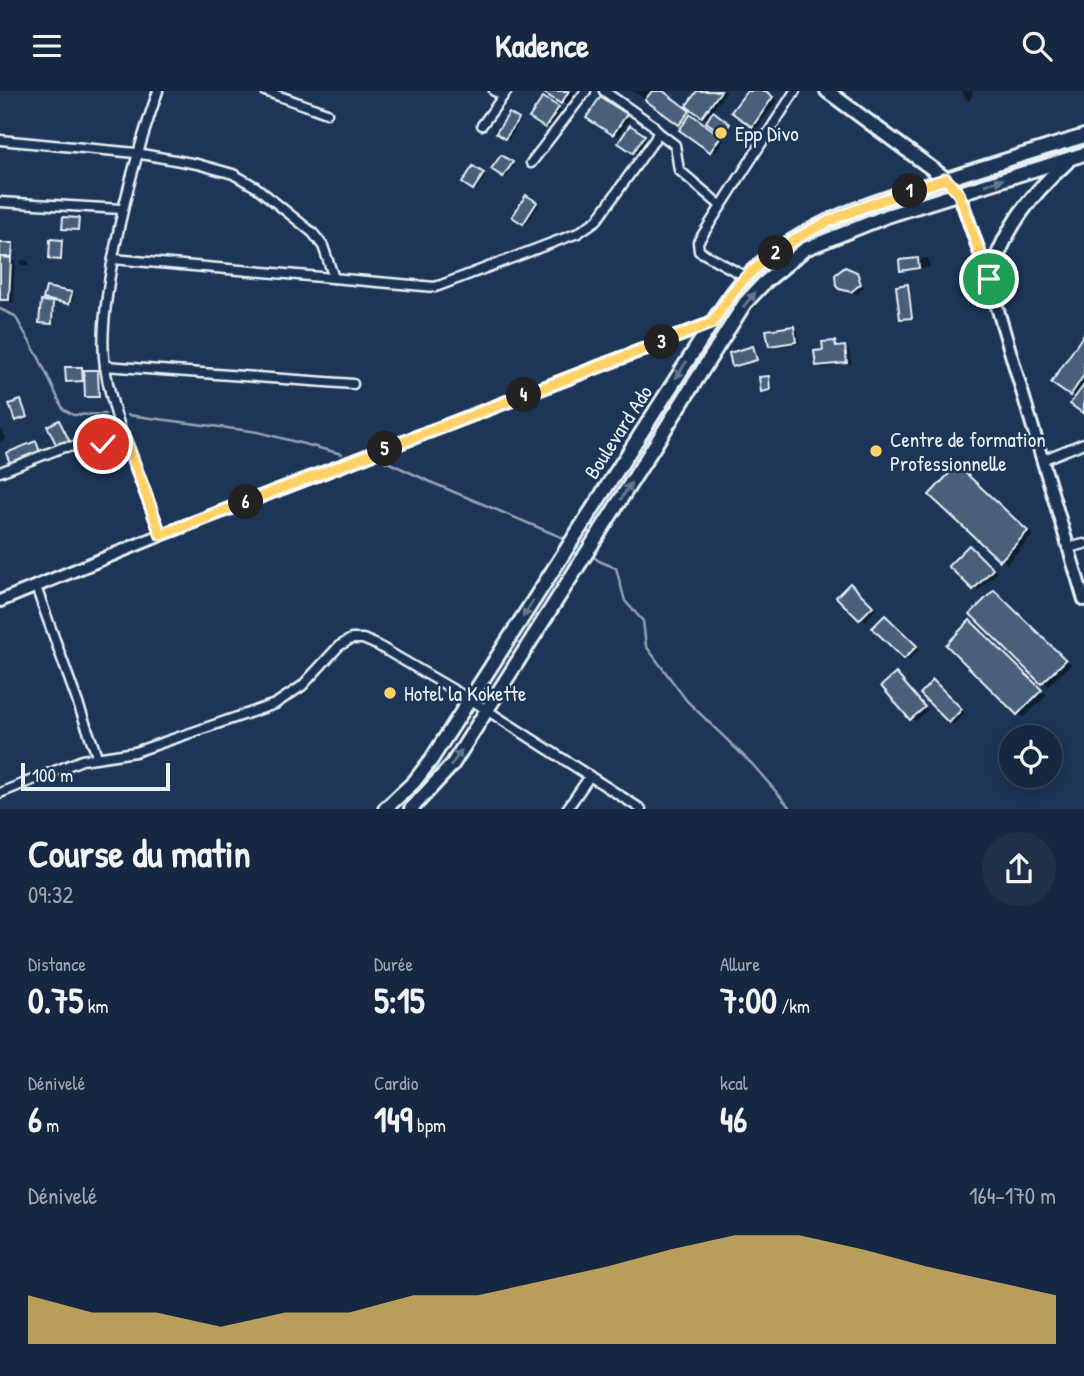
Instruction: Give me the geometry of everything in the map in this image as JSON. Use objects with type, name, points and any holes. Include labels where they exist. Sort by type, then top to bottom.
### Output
[{"type":"main road","points":[[827,91],[946,179]]},
{"type":"main road","name":"Boulevard Ado","points":[[385,809],[414,782],[471,701],[573,536],[712,323],[746,277],[810,229],[841,215],[1084,136]]},
{"type":"main road","points":[[989,279],[997,252],[1014,220],[1035,192],[1078,156]]},
{"type":"main road","name":"Boulevard Ado","points":[[411,809],[452,765],[745,303],[764,283],[805,249],[887,216],[1078,156]]},
{"type":"street","points":[[158,91],[136,153],[122,209],[106,308],[105,366],[124,435],[161,535]]},
{"type":"street","points":[[265,91],[327,113]]},
{"type":"street","points":[[482,125],[505,93],[494,91]]},
{"type":"street","points":[[531,163],[586,91]]},
{"type":"street","points":[[604,91],[653,125],[675,145],[679,170],[721,206]]},
{"type":"street","points":[[746,277],[699,251],[698,247],[721,206],[795,91]]},
{"type":"street","points":[[113,259],[435,287],[578,233],[597,220],[656,139],[658,132]]},
{"type":"street","points":[[0,140],[136,153],[233,174],[256,187],[320,240],[334,278]]},
{"type":"street","points":[[946,179],[959,194],[989,279],[1084,600]]},
{"type":"street","points":[[0,202],[122,209]]},
{"type":"street","points":[[0,601],[161,535],[712,323]]},
{"type":"street","points":[[105,366],[353,384]]},
{"type":"street","points":[[0,472],[64,447],[101,445],[124,435]]},
{"type":"street","points":[[1042,460],[1084,443]]},
{"type":"street","points":[[1068,548],[1084,544]]},
{"type":"street","points":[[36,587],[97,756]]},
{"type":"street","points":[[0,793],[69,765],[97,756],[135,752],[275,704],[302,687],[340,646],[351,639],[363,639],[471,701],[641,809]]},
{"type":"street","points":[[567,809],[590,776]]},
{"type":"building","points":[[541,91],[569,91],[561,104]]},
{"type":"building","points":[[652,91],[663,91],[690,111],[679,125],[645,100]]},
{"type":"building","points":[[697,91],[721,91],[702,117],[686,106]]},
{"type":"building","points":[[747,91],[766,91],[773,97],[752,127],[731,112]]},
{"type":"building","points":[[543,97],[559,107],[545,128],[529,118]]},
{"type":"building","points":[[600,97],[627,114],[613,135],[586,118]]},
{"type":"building","points":[[713,111],[730,124],[723,134],[706,122]]},
{"type":"building","points":[[509,113],[519,119],[505,139],[496,133]]},
{"type":"building","points":[[691,114],[721,136],[710,152],[679,130]]},
{"type":"building","points":[[630,125],[645,135],[633,153],[618,143]]},
{"type":"building","points":[[501,155],[513,162],[503,177],[491,169]]},
{"type":"building","points":[[473,166],[484,173],[473,190],[462,183]]},
{"type":"building","points":[[526,195],[537,202],[523,224],[512,217]]},
{"type":"building","points":[[63,217],[79,218],[78,230],[62,229]]},
{"type":"building","points":[[50,239],[62,240],[61,260],[49,259]]},
{"type":"building","points":[[0,243],[13,243],[12,257],[0,257]]},
{"type":"building","points":[[0,257],[11,258],[9,300],[0,300]]},
{"type":"building","points":[[918,258],[919,268],[900,271],[899,260]]},
{"type":"building","points":[[845,267],[857,272],[861,284],[851,292],[836,286],[835,275]]},
{"type":"building","points":[[908,284],[912,318],[900,319],[896,286]]},
{"type":"building","points":[[46,287],[72,292],[69,304],[43,299]]},
{"type":"building","points":[[41,301],[53,302],[52,324],[39,323]]},
{"type":"building","points":[[794,326],[796,342],[769,346],[766,330]]},
{"type":"building","points":[[1084,334],[1084,375],[1070,396],[1051,383]]},
{"type":"building","points":[[835,341],[836,347],[845,346],[847,363],[816,366],[814,351],[823,350],[822,342]]},
{"type":"building","points":[[753,346],[757,360],[732,367],[729,353]]},
{"type":"building","points":[[65,367],[82,367],[83,381],[66,382]]},
{"type":"building","points":[[84,370],[98,370],[99,397],[85,397]]},
{"type":"building","points":[[769,376],[770,390],[761,392],[759,377]]},
{"type":"building","points":[[1084,385],[1084,414],[1070,404]]},
{"type":"building","points":[[21,400],[27,417],[15,421],[9,404]]},
{"type":"building","points":[[59,420],[70,442],[58,448],[47,426]]},
{"type":"building","points":[[85,428],[101,428],[102,443],[86,444]]},
{"type":"building","points":[[36,441],[41,455],[11,466],[6,453]]},
{"type":"building","points":[[957,465],[1028,531],[1000,561],[929,495]]},
{"type":"building","points":[[969,545],[993,569],[973,590],[948,566]]},
{"type":"building","points":[[850,583],[873,606],[859,620],[836,597]]},
{"type":"building","points":[[994,590],[1066,660],[1041,684],[970,614]]},
{"type":"building","points":[[885,615],[917,646],[904,659],[872,628]]},
{"type":"building","points":[[970,620],[1042,690],[1017,715],[946,645]]},
{"type":"building","points":[[896,673],[925,707],[910,720],[881,686]]},
{"type":"building","points":[[933,680],[962,709],[949,723],[920,694]]},
{"type":"waterway","points":[[0,309],[15,316],[63,409],[73,415],[105,414]]},
{"type":"waterway","points":[[128,415],[258,432],[342,454]]},
{"type":"waterway","points":[[383,460],[568,540]]},
{"type":"waterway","points":[[591,555],[616,568],[625,601],[643,621],[646,646],[687,701],[753,765],[791,809]]},
{"type":"place","name":"Epp Divo","points":[[721,133]]},
{"type":"place","name":"Centre de formation Professionnelle","points":[[876,451]]},
{"type":"place","name":"Hotel la Kokette","points":[[390,693]]},
{"type":"route","points":[[103,444],[124,435],[161,535],[712,323],[746,277],[810,229],[841,215],[946,179],[959,194],[989,279]]}]
